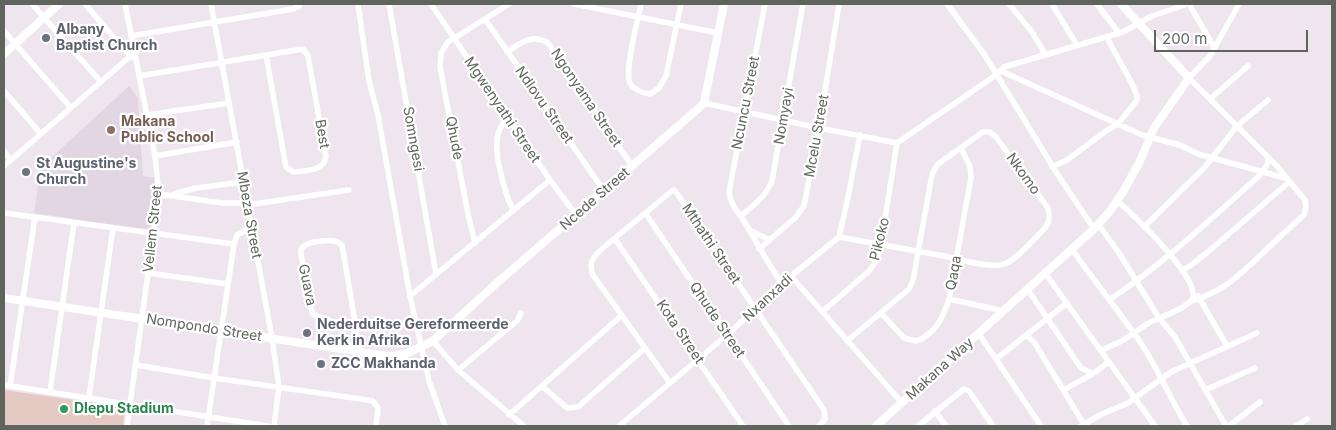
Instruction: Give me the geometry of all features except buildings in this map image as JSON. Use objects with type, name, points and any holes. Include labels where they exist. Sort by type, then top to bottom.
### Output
[{"type":"street","points":[[32,4],[101,82]]},
{"type":"street","points":[[4,54],[59,4]]},
{"type":"street","points":[[4,166],[132,55],[85,4]]},
{"type":"street","name":"Vellem Street","points":[[125,4],[131,36],[132,55],[139,76],[147,115],[160,194],[127,426]]},
{"type":"street","name":"Mbeza Street","points":[[211,4],[272,338],[279,387],[274,426]]},
{"type":"street","points":[[131,36],[292,9],[300,4]]},
{"type":"street","points":[[358,4],[369,81],[378,116],[410,296],[429,381],[445,426]]},
{"type":"street","name":"Somngesi","points":[[389,4],[436,274]]},
{"type":"street","name":"Mgwenyathi Street","points":[[431,4],[550,180],[576,215]]},
{"type":"street","points":[[454,38],[509,4]]},
{"type":"street","points":[[574,4],[602,6],[718,33]]},
{"type":"street","points":[[641,4],[629,64],[629,77],[630,83],[636,89],[650,94],[659,88],[666,76],[681,4]]},
{"type":"street","points":[[724,4],[704,103],[897,143],[1004,68],[1119,33],[1152,16],[1188,4],[1214,48]]},
{"type":"street","name":"Ncuncu Street","points":[[741,216],[730,203],[729,184],[745,112],[765,4]]},
{"type":"street","name":"Nomyayi","points":[[741,216],[768,191],[775,166],[803,4]]},
{"type":"street","name":"Mcelu Street","points":[[759,249],[795,218],[802,209],[820,128],[839,4]]},
{"type":"street","points":[[947,4],[998,73],[1052,167],[1096,227],[1119,253],[1159,318],[1175,337],[1228,426],[1260,402]]},
{"type":"street","points":[[1009,4],[1032,32],[1045,54]]},
{"type":"street","points":[[1052,4],[1077,45]]},
{"type":"street","points":[[1098,4],[1119,33]]},
{"type":"street","points":[[1100,351],[1191,301],[1201,299],[1223,289],[1304,215],[1306,207],[1305,200],[1268,157],[1189,78],[1122,4]]},
{"type":"street","points":[[1189,78],[1210,56],[1239,4]]},
{"type":"street","name":"Ndlovu Street","points":[[485,19],[604,191]]},
{"type":"street","points":[[4,31],[70,108]]},
{"type":"street","points":[[1052,167],[1067,160],[1118,124],[1131,108],[1137,96],[1110,47],[1107,36]]},
{"type":"street","name":"Qhude","points":[[454,38],[443,47],[440,67],[475,243]]},
{"type":"street","name":"Ngonyama Street","points":[[507,52],[530,39],[541,39],[548,42],[632,166]]},
{"type":"street","name":"Best","points":[[139,76],[299,48],[303,49],[307,52],[326,157],[325,162],[320,168],[293,172],[286,167],[266,55]]},
{"type":"street","points":[[1210,99],[1248,66]]},
{"type":"street","points":[[998,73],[1042,88],[1150,137],[1180,145],[1212,159],[1287,180]]},
{"type":"street","name":"Makana Way","points":[[876,426],[1096,227],[1117,201],[1140,161],[1154,128],[1189,78]]},
{"type":"street","points":[[4,91],[41,134]]},
{"type":"street","points":[[1144,227],[1212,159],[1238,126],[1268,100]]},
{"type":"street","points":[[147,115],[229,102]]},
{"type":"street","name":"Ncede Street","points":[[405,354],[433,341],[704,103]]},
{"type":"street","points":[[507,117],[499,131],[497,142],[503,185],[513,210]]},
{"type":"street","name":"Nkomo","points":[[839,237],[989,265],[1006,264],[1049,224],[1050,219],[1048,208],[993,133],[983,132],[942,161],[933,172],[918,251]]},
{"type":"street","points":[[839,237],[848,202],[860,135]]},
{"type":"street","points":[[155,156],[237,142]]},
{"type":"street","name":"Pikoko","points":[[822,312],[874,266],[881,244],[897,143]]},
{"type":"street","name":"Qaqa","points":[[881,313],[904,338],[916,341],[932,332],[940,324],[949,299],[972,173],[961,149]]},
{"type":"street","points":[[4,151],[11,160]]},
{"type":"street","points":[[1109,300],[1136,282],[1262,172],[1268,157]]},
{"type":"street","points":[[410,296],[550,180]]},
{"type":"street","points":[[1183,270],[1209,251],[1287,180]]},
{"type":"street","points":[[172,195],[196,188],[243,182]]},
{"type":"street","points":[[160,194],[222,203],[247,204],[349,190]]},
{"type":"street","name":"Mthathi Street","points":[[670,383],[593,275],[590,265],[592,258],[672,190],[676,192],[824,410],[825,419],[819,426]]},
{"type":"street","points":[[1117,201],[1144,227],[1183,270],[1227,346]]},
{"type":"street","points":[[4,214],[234,244]]},
{"type":"street","name":"Qhude Street","points":[[646,214],[789,426]]},
{"type":"street","points":[[741,216],[759,249],[782,284]]},
{"type":"street","points":[[35,218],[24,301],[7,385],[268,426]]},
{"type":"street","points":[[50,392],[74,223]]},
{"type":"street","points":[[207,426],[234,244],[237,235],[251,227]]},
{"type":"street","points":[[89,397],[113,228]]},
{"type":"street","points":[[750,230],[770,240]]},
{"type":"street","name":"Nxanxadi","points":[[619,426],[756,310],[791,276],[839,237]]},
{"type":"street","name":"Kota Street","points":[[616,239],[743,426]]},
{"type":"street","name":"Guava","points":[[354,324],[333,322],[313,314],[301,254],[301,249],[304,245],[333,240],[342,245],[360,352]]},
{"type":"street","points":[[1071,248],[1134,333],[1161,378],[1171,401],[1187,426]]},
{"type":"street","points":[[847,341],[909,289],[913,280],[918,251]]},
{"type":"street","points":[[148,273],[228,284]]},
{"type":"street","points":[[1045,273],[1155,426]]},
{"type":"street","points":[[791,276],[902,403]]},
{"type":"street","points":[[1028,290],[1081,368],[1091,373]]},
{"type":"street","points":[[1191,301],[1194,290]]},
{"type":"street","name":"Nompondo Street","points":[[4,298],[360,352],[392,356],[405,354]]},
{"type":"street","points":[[949,299],[1004,310]]},
{"type":"street","points":[[996,359],[1067,303]]},
{"type":"street","points":[[458,370],[517,321],[521,313]]},
{"type":"street","points":[[509,414],[622,315]]},
{"type":"street","points":[[1027,336],[1034,342],[1084,426],[1135,398],[1171,372],[1257,333]]},
{"type":"street","points":[[979,334],[1041,426]]},
{"type":"street","points":[[433,341],[458,370],[524,426]]},
{"type":"street","points":[[542,386],[567,408],[578,407],[645,348]]},
{"type":"street","points":[[1064,390],[1091,373],[1103,368],[1108,361]]},
{"type":"street","points":[[136,365],[373,401],[378,408],[376,426]]},
{"type":"street","points":[[1205,390],[1254,368]]},
{"type":"street","points":[[918,426],[964,389],[969,392],[993,426]]},
{"type":"street","points":[[936,411],[946,426]]},
{"type":"street","points":[[1296,426],[1307,419]]},
{"type":"shaded area","points":[[129,86],[138,98],[143,176],[154,178],[157,194],[151,227],[147,230],[34,213],[41,167]]},
{"type":"shaded area","name":"Dlepu Stadium","points":[[4,390],[122,407],[125,411],[123,426],[4,426]]},
{"type":"place","name":"Albany Baptist Church","points":[[46,38]]},
{"type":"place","name":"Makana Public School","points":[[111,130]]},
{"type":"place","name":"St Augustine's Church","points":[[26,172]]},
{"type":"place","name":"Nederduitse Gereformeerde Kerk in Afrika","points":[[307,333]]},
{"type":"place","name":"ZCC Makhanda","points":[[321,364]]},
{"type":"place","name":"Dlepu Stadium","points":[[64,409]]}]
